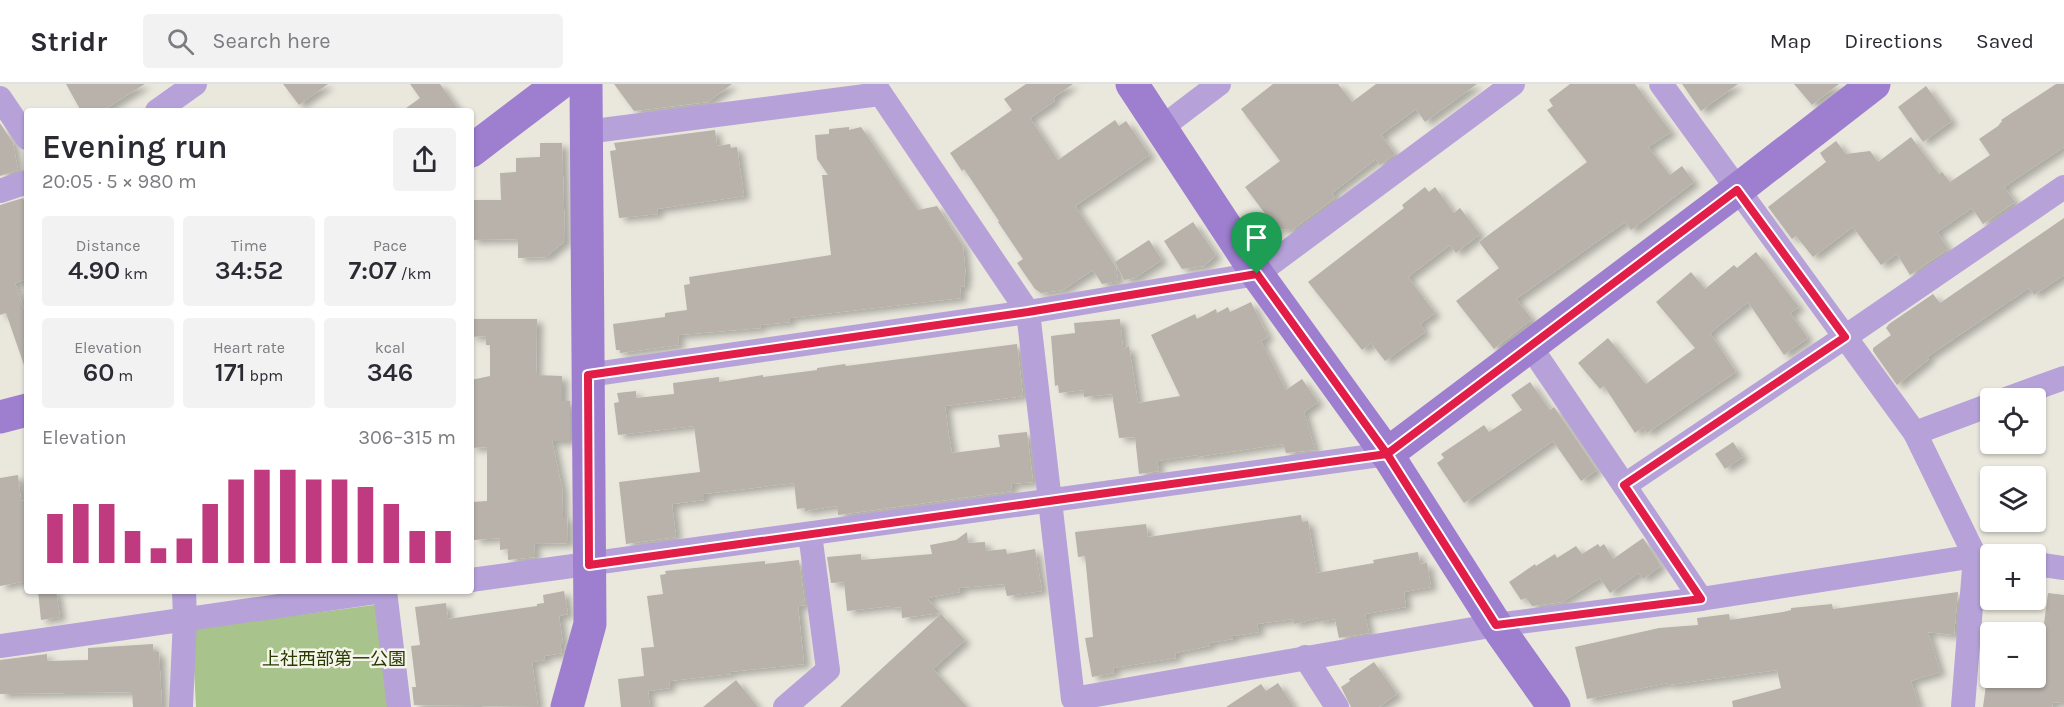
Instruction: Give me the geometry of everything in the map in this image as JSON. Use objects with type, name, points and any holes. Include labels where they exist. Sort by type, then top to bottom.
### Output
[{"type":"street","points":[[161,108],[195,84]]},
{"type":"street","points":[[474,149],[559,84]]},
{"type":"street","points":[[567,707],[590,624],[586,84]]},
{"type":"street","points":[[1132,84],[1257,274],[1387,454],[1496,625],[1554,707]]},
{"type":"street","points":[[1161,128],[1219,84]]},
{"type":"street","points":[[588,375],[1028,312],[1257,274],[1513,84]]},
{"type":"street","points":[[1662,84],[1915,433],[1980,552]]},
{"type":"street","points":[[474,580],[1387,454],[1874,84]]},
{"type":"street","points":[[586,132],[877,89],[1028,312],[1072,704],[1305,657],[1496,625],[1701,599],[1980,557]]},
{"type":"street","points":[[0,98],[24,134]]},
{"type":"street","points":[[0,191],[24,183]]},
{"type":"street","points":[[1624,485],[2064,187]]},
{"type":"street","points":[[1530,346],[1701,599]]},
{"type":"street","points":[[2036,388],[2064,378]]},
{"type":"street","points":[[1915,433],[1980,409]]},
{"type":"street","points":[[0,417],[24,411]]},
{"type":"street","points":[[785,707],[828,670],[810,534]]},
{"type":"street","points":[[2046,565],[2064,568]]},
{"type":"street","points":[[1963,707],[1980,580]]},
{"type":"street","points":[[181,707],[184,594]]},
{"type":"street","points":[[0,646],[363,594]]},
{"type":"street","points":[[384,594],[399,707]]},
{"type":"street","points":[[1305,657],[1337,707]]},
{"type":"green space","name":"上社西部第一公園","points":[[382,604],[393,707],[196,707],[192,629]]},
{"type":"building","points":[[66,84],[145,84],[107,108],[79,108]]},
{"type":"building","points":[[283,84],[328,84],[299,105]]},
{"type":"building","points":[[410,84],[440,84],[457,108],[406,108],[420,98]]},
{"type":"building","points":[[614,84],[732,84],[708,102],[634,111]]},
{"type":"building","points":[[1026,84],[1073,84],[1053,98],[1055,101],[1030,118],[1058,160],[1115,120],[1119,126],[1126,121],[1150,155],[1075,206],[1116,267],[1118,281],[1102,284],[1093,270],[1063,290],[1041,293],[1035,289],[1017,263],[1023,259],[964,169],[962,171],[950,153],[1012,110],[1004,99]]},
{"type":"building","points":[[1273,84],[1338,84],[1352,102],[1376,84],[1477,84],[1425,122],[1416,109],[1381,135],[1395,154],[1380,165],[1376,159],[1332,193],[1335,198],[1292,230],[1276,228],[1245,187],[1280,161],[1241,109]]},
{"type":"building","points":[[1570,84],[1635,84],[1671,132],[1648,147],[1670,175],[1682,166],[1694,182],[1631,230],[1625,222],[1516,299],[1532,319],[1494,349],[1456,301],[1499,268],[1479,242],[1587,162],[1547,110],[1553,106],[1549,100]]},
{"type":"building","points":[[1682,84],[1738,84],[1701,111]]},
{"type":"building","points":[[1794,84],[1839,84],[1812,105]]},
{"type":"building","points":[[2056,84],[2064,84],[2064,147],[2004,187],[2015,202],[1983,224],[1972,208],[1937,232],[1948,249],[1910,275],[1897,254],[1881,265],[1853,227],[1813,257],[1796,236],[1792,239],[1768,207],[1826,162],[1820,153],[1836,141],[1846,154],[1870,151],[1878,162],[1911,137],[1939,174],[1942,172],[1950,182],[1990,155],[1979,139],[1998,126],[2001,120]]},
{"type":"building","points":[[1926,86],[1952,121],[1923,142],[1898,107]]},
{"type":"building","points":[[0,123],[13,143],[18,170],[0,176]]},
{"type":"building","points":[[849,127],[849,130],[861,127],[918,210],[937,206],[963,246],[966,278],[964,278],[965,286],[960,287],[961,298],[789,318],[790,322],[760,325],[761,328],[678,335],[679,345],[620,353],[620,350],[616,350],[613,324],[665,317],[665,313],[687,310],[684,285],[690,284],[689,277],[831,255],[822,175],[828,175],[817,159],[815,135],[829,134],[829,129]]},
{"type":"building","points":[[715,130],[717,146],[730,144],[731,148],[737,147],[744,196],[657,209],[658,214],[619,218],[610,151],[616,150],[614,143]]},
{"type":"building","points":[[540,143],[562,143],[565,241],[546,257],[518,258],[518,239],[474,240],[474,200],[501,200],[500,173],[516,172],[516,158],[540,157]]},
{"type":"building","points":[[1425,187],[1429,192],[1435,187],[1454,213],[1460,208],[1480,234],[1456,253],[1450,245],[1408,277],[1435,313],[1420,324],[1425,332],[1385,361],[1371,343],[1362,350],[1308,282],[1404,208],[1402,205]]},
{"type":"building","points":[[23,198],[24,200],[24,280],[15,283],[24,309],[24,365],[6,313],[0,315],[0,205]]},
{"type":"building","points":[[2064,218],[2064,275],[2034,295],[2029,288],[1927,357],[1929,359],[1897,385],[1873,351],[1873,348],[1891,335],[1886,328],[1889,324],[1933,294],[1940,303]]},
{"type":"building","points":[[1193,222],[1216,255],[1204,266],[1182,269],[1164,241]]},
{"type":"building","points":[[1149,240],[1162,260],[1135,278],[1124,280],[1115,262]]},
{"type":"building","points":[[1756,252],[1799,307],[1790,313],[1808,338],[1784,355],[1748,302],[1710,333],[1736,372],[1647,433],[1643,427],[1635,433],[1604,386],[1600,389],[1578,363],[1608,338],[1646,384],[1695,348],[1656,302],[1691,272],[1705,289],[1734,265],[1737,268]]},
{"type":"building","points":[[1251,302],[1268,337],[1261,341],[1286,390],[1302,379],[1318,402],[1304,412],[1315,450],[1286,453],[1283,444],[1197,457],[1197,455],[1157,461],[1159,471],[1139,474],[1135,437],[1119,438],[1112,394],[1084,397],[1083,390],[1059,393],[1058,385],[1055,386],[1051,336],[1075,333],[1074,323],[1120,319],[1123,349],[1129,346],[1138,403],[1180,396],[1151,335],[1195,314],[1197,319],[1216,309],[1217,313],[1228,307],[1230,312]]},
{"type":"building","points":[[474,319],[537,319],[536,375],[562,376],[562,401],[570,401],[570,441],[552,441],[562,488],[563,517],[567,517],[568,543],[534,544],[535,557],[508,560],[508,549],[500,550],[500,538],[474,540],[474,502],[487,501],[487,447],[474,448],[474,379],[490,376],[490,345],[486,345],[486,336],[474,337]]},
{"type":"building","points":[[1017,344],[1023,396],[945,406],[952,453],[1000,447],[998,435],[1027,432],[1033,482],[1011,484],[1012,491],[838,515],[837,506],[805,511],[805,508],[797,509],[794,483],[704,494],[704,500],[672,504],[676,537],[626,544],[619,482],[700,472],[694,426],[618,435],[614,403],[619,402],[617,393],[636,391],[636,398],[674,394],[673,383],[719,377],[719,382],[817,370],[817,368],[845,364],[846,366]]},
{"type":"building","points":[[1530,382],[1550,410],[1554,407],[1597,470],[1581,481],[1553,441],[1464,503],[1437,463],[1444,458],[1441,454],[1484,425],[1489,432],[1522,410],[1511,395]]},
{"type":"building","points":[[1733,442],[1743,457],[1725,469],[1715,454]]},
{"type":"building","points":[[18,475],[21,501],[24,500],[24,582],[0,586],[0,478]]},
{"type":"building","points":[[1301,515],[1302,522],[1308,521],[1317,573],[1374,563],[1373,560],[1418,552],[1420,564],[1427,563],[1431,587],[1404,592],[1406,607],[1365,614],[1369,633],[1339,638],[1335,619],[1318,622],[1318,618],[1294,624],[1293,619],[1257,624],[1259,632],[1233,636],[1233,639],[1209,643],[1210,646],[1175,653],[1176,658],[1113,668],[1114,673],[1092,677],[1085,638],[1093,637],[1085,556],[1078,557],[1075,532],[1146,524],[1148,537]]},
{"type":"building","points":[[967,532],[968,543],[985,542],[986,551],[1006,549],[1007,554],[1035,549],[1042,591],[1007,596],[1004,584],[959,588],[960,592],[927,598],[940,613],[902,618],[901,607],[847,611],[844,582],[831,583],[827,557],[861,554],[861,560],[932,554],[930,545],[956,540]]},
{"type":"building","points":[[1643,538],[1661,566],[1643,579],[1639,573],[1610,593],[1600,578],[1562,602],[1532,606],[1526,598],[1521,600],[1509,582],[1535,564],[1536,566],[1555,554],[1557,558],[1576,546],[1582,554],[1598,544],[1600,547],[1604,544],[1613,559]]},
{"type":"building","points":[[799,560],[805,605],[798,606],[804,664],[669,681],[670,688],[648,691],[650,707],[621,707],[618,679],[644,676],[641,648],[654,647],[647,596],[663,594],[660,575],[666,574],[665,571]]},
{"type":"building","points":[[564,591],[568,614],[559,616],[562,653],[544,656],[545,660],[532,662],[538,707],[414,705],[412,687],[416,687],[411,646],[420,645],[415,607],[446,603],[448,619],[537,606],[537,604],[544,603],[543,595]]},
{"type":"building","points":[[1958,592],[1954,635],[1928,632],[1940,672],[1911,681],[1919,707],[1733,707],[1732,701],[1781,688],[1777,670],[1668,685],[1668,683],[1587,699],[1575,647],[1659,628],[1698,625],[1697,618],[1729,614],[1730,620],[1783,612],[1791,608],[1832,604],[1833,609]]},
{"type":"building","points":[[2048,593],[2064,595],[2064,703],[2053,702],[2052,707],[1983,707],[1986,688],[2046,688]]},
{"type":"building","points":[[38,594],[56,594],[60,617],[41,620]]},
{"type":"building","points":[[941,614],[965,640],[933,669],[967,707],[840,707]]},
{"type":"building","points":[[153,644],[153,652],[159,652],[162,707],[133,707],[132,692],[0,694],[0,660],[47,654],[47,661],[88,660],[88,648]]},
{"type":"building","points":[[1374,662],[1397,694],[1379,707],[1351,707],[1341,687]]},
{"type":"building","points":[[736,680],[758,707],[703,707]]},
{"type":"building","points":[[1278,683],[1294,707],[1226,707],[1261,684],[1266,691]]},
{"type":"route","points":[[1257,274],[1028,312],[588,375],[589,565],[1387,454],[1496,625],[1701,599],[1624,485],[1845,337],[1737,190],[1387,454],[1257,274]]}]
